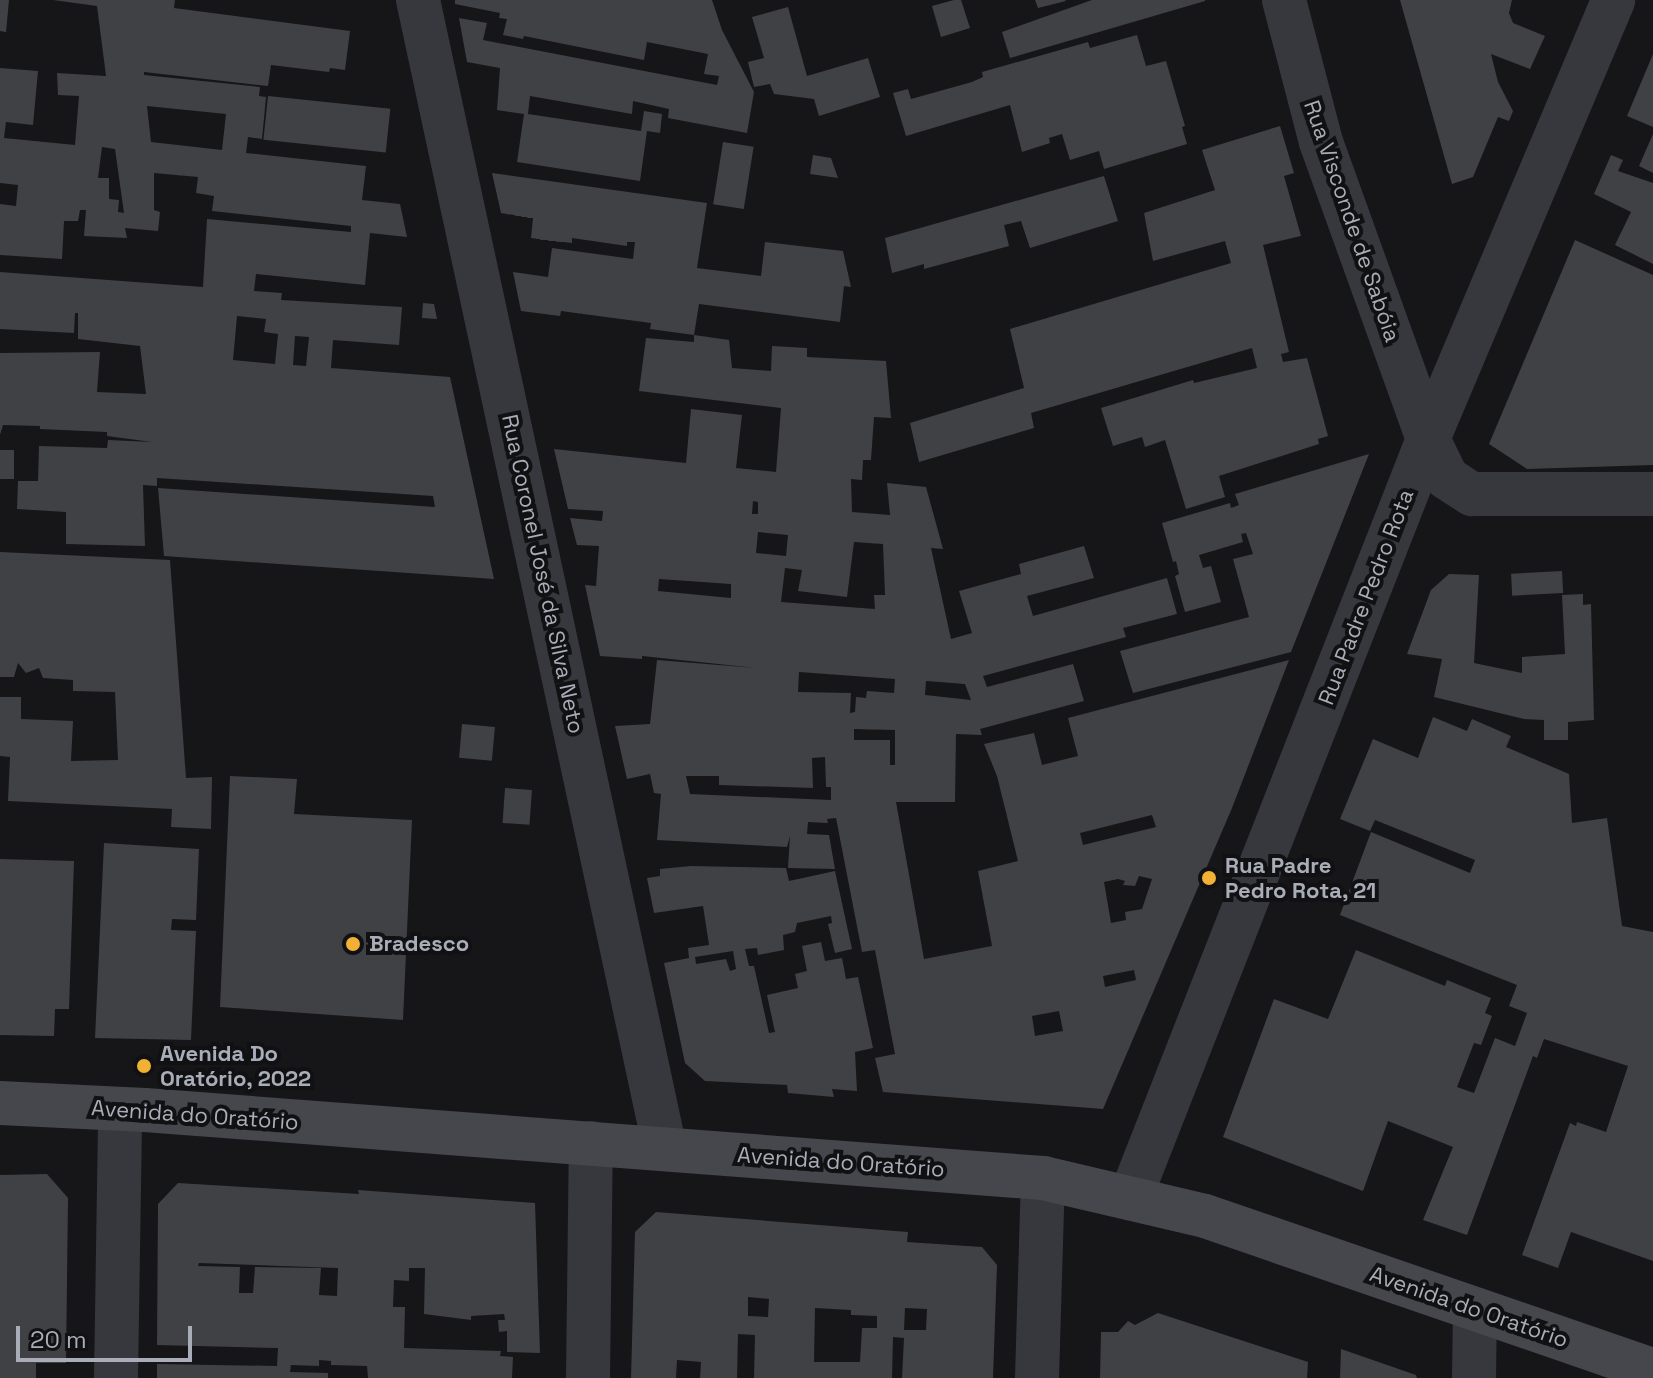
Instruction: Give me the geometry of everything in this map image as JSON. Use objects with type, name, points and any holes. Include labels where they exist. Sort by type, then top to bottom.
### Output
[{"type":"main road","name":"Avenida do Oratório","points":[[0,1103],[120,1109],[1043,1178],[1205,1216],[1653,1370]]},
{"type":"street","name":"Rua Coronel José da Silva Neto","points":[[418,0],[665,1149]]},
{"type":"street","name":"Rua Visconde de Sabóia","points":[[1284,0],[1321,142],[1428,439],[1447,478],[1472,494],[1653,494]]},
{"type":"street","name":"Rua Padre Pedro Rota","points":[[1130,1198],[1428,439],[1613,0]]},
{"type":"street","points":[[116,1378],[120,1109]]},
{"type":"street","points":[[588,1378],[591,1143]]},
{"type":"street","points":[[1037,1378],[1043,1178]]},
{"type":"street","points":[[1474,1378],[1475,1310]]},
{"type":"building","points":[[0,0],[9,0],[6,32],[0,31]]},
{"type":"building","points":[[53,0],[175,0],[174,8],[350,31],[345,70],[330,68],[329,72],[271,65],[268,86],[144,72],[144,75],[260,87],[259,96],[266,97],[262,139],[248,137],[246,153],[366,166],[362,200],[400,204],[407,237],[370,233],[365,285],[256,274],[254,291],[282,293],[281,300],[402,307],[399,345],[333,340],[331,368],[450,377],[494,579],[164,556],[158,488],[435,507],[433,496],[157,478],[157,486],[143,485],[145,546],[66,544],[66,512],[17,509],[18,481],[38,481],[39,446],[107,448],[108,440],[152,442],[107,436],[107,432],[40,429],[40,426],[3,425],[0,435],[0,353],[100,352],[97,392],[146,394],[140,346],[78,339],[78,313],[75,313],[74,333],[0,329],[0,272],[203,287],[207,219],[351,232],[351,226],[212,211],[214,196],[196,193],[198,177],[154,173],[154,210],[160,212],[158,231],[125,228],[127,238],[84,236],[86,210],[80,210],[78,221],[64,221],[62,259],[0,255],[0,204],[16,206],[18,185],[0,183],[0,68],[38,71],[33,125],[6,122],[4,138],[75,145],[79,96],[58,95],[57,73],[106,76],[97,6]],"holes":[[[147,106],[226,114],[222,150],[151,142]],[[102,147],[115,149],[124,213],[118,212],[119,200],[109,199],[109,178],[98,178]],[[237,316],[266,319],[264,332],[278,334],[275,364],[233,360]],[[295,336],[309,337],[306,366],[293,365]]]},
{"type":"building","points":[[455,0],[712,0],[722,30],[754,92],[747,133],[668,118],[669,109],[633,101],[632,114],[530,96],[528,114],[641,131],[644,111],[662,114],[660,133],[647,131],[640,181],[517,162],[524,114],[497,110],[500,68],[467,62],[459,18],[487,23],[483,40],[717,85],[719,76],[704,74],[708,54],[647,42],[644,60],[524,36],[523,39],[503,35],[507,19],[499,18],[500,13],[455,4]]},
{"type":"building","points":[[961,0],[970,28],[941,37],[932,6]]},
{"type":"building","points":[[1035,0],[1065,0],[1066,1],[1038,8]]},
{"type":"building","points":[[1092,0],[1205,1],[1010,58],[1002,32]]},
{"type":"building","points":[[1400,0],[1512,0],[1509,13],[1513,23],[1545,36],[1530,69],[1491,54],[1498,82],[1513,111],[1509,121],[1498,117],[1473,177],[1452,184]]},
{"type":"building","points":[[788,7],[807,76],[868,58],[880,97],[819,116],[814,99],[774,94],[770,84],[754,87],[748,62],[764,58],[752,17]]},
{"type":"building","points":[[1137,35],[1146,66],[1166,61],[1185,126],[1182,127],[1187,144],[1104,169],[1099,151],[1070,160],[1062,134],[1049,138],[1050,143],[1022,152],[1010,105],[906,136],[893,93],[908,89],[911,99],[972,82],[983,77],[982,72],[1088,42],[1090,48]]},
{"type":"building","points":[[1653,54],[1653,127],[1627,116]]},
{"type":"building","points":[[268,96],[390,109],[386,153],[263,140]]},
{"type":"building","points":[[1280,126],[1294,173],[1284,176],[1301,236],[1263,245],[1289,352],[1281,354],[1283,362],[1307,358],[1328,436],[1318,439],[1319,444],[1219,476],[1225,497],[1186,509],[1165,440],[1145,447],[1142,437],[1113,446],[1101,408],[1193,380],[1194,383],[1257,368],[1252,348],[1031,413],[1034,428],[919,462],[910,423],[1024,388],[1010,329],[1231,263],[1225,241],[1153,261],[1144,213],[1215,190],[1202,150]]},
{"type":"building","points":[[1653,134],[1653,173],[1639,166]]},
{"type":"building","points":[[723,142],[754,147],[744,209],[713,204]]},
{"type":"building","points":[[813,155],[831,158],[838,178],[810,174]]},
{"type":"building","points":[[1611,155],[1623,160],[1618,171],[1653,183],[1653,264],[1615,245],[1631,212],[1594,194]]},
{"type":"building","points":[[492,173],[707,203],[697,268],[761,276],[765,242],[843,251],[851,287],[844,286],[840,322],[699,304],[694,335],[650,329],[651,323],[561,311],[560,316],[521,311],[513,272],[548,277],[552,248],[633,259],[635,242],[627,242],[627,246],[572,238],[572,243],[531,238],[533,218],[501,213]]},
{"type":"building","points":[[1104,176],[1118,221],[1030,248],[1021,221],[1004,225],[1009,246],[924,269],[924,264],[892,273],[885,238]]},
{"type":"building","points":[[1575,240],[1653,275],[1653,465],[1527,469],[1489,444]]},
{"type":"building","points":[[423,303],[434,304],[437,319],[422,318]]},
{"type":"building","points":[[694,335],[729,340],[732,368],[771,371],[772,346],[807,348],[807,357],[886,361],[891,418],[874,417],[871,460],[863,460],[862,480],[851,479],[852,512],[890,515],[887,483],[926,487],[943,549],[931,548],[951,639],[972,633],[959,591],[1021,574],[1019,564],[1084,546],[1094,578],[1027,596],[1033,616],[1167,578],[1177,614],[1123,628],[1126,637],[983,676],[987,687],[1073,664],[1084,701],[980,729],[982,735],[956,734],[955,802],[896,802],[924,959],[992,946],[978,871],[1018,861],[997,776],[984,744],[1034,733],[1042,765],[1078,756],[1068,718],[1289,660],[1232,808],[1103,1109],[883,1092],[875,1058],[895,1054],[875,950],[862,952],[836,818],[827,819],[828,823],[808,822],[807,834],[829,835],[835,869],[788,868],[790,836],[787,847],[657,840],[661,794],[654,793],[650,774],[627,779],[615,726],[650,724],[657,660],[756,668],[642,656],[642,659],[600,656],[585,585],[596,586],[599,546],[577,545],[570,518],[602,521],[603,511],[568,509],[554,449],[686,463],[691,409],[742,415],[736,468],[776,472],[781,408],[639,391],[646,338],[694,342]],"holes":[[[753,501],[758,502],[758,514],[752,514]],[[758,532],[788,535],[786,556],[756,553]],[[854,542],[883,544],[885,595],[874,595],[875,609],[781,602],[785,568],[802,570],[798,591],[847,597]],[[659,579],[731,584],[731,598],[658,591]],[[799,672],[895,679],[894,693],[867,691],[866,698],[856,697],[855,712],[850,713],[851,693],[798,692]],[[926,681],[965,684],[971,700],[925,695]],[[854,729],[895,730],[895,765],[890,765],[890,740],[854,740]],[[825,757],[826,787],[831,787],[831,800],[690,794],[686,776],[719,776],[719,785],[813,788],[812,758]],[[1152,815],[1156,827],[1083,845],[1080,833]],[[1139,876],[1152,879],[1142,909],[1125,912],[1126,920],[1111,923],[1104,882],[1118,879],[1125,881],[1123,885],[1135,886]],[[1134,970],[1136,980],[1105,987],[1103,976]],[[1059,1011],[1063,1031],[1035,1036],[1032,1016]]]},
{"type":"building","points":[[0,450],[14,450],[14,479],[0,479]]},
{"type":"building","points":[[1369,454],[1291,652],[1133,693],[1120,651],[1249,617],[1233,559],[1253,554],[1246,533],[1241,534],[1243,542],[1199,555],[1203,568],[1211,566],[1221,602],[1185,612],[1175,576],[1179,574],[1176,561],[1173,562],[1162,523],[1230,503],[1231,508],[1239,505],[1235,494]]},
{"type":"building","points":[[0,552],[170,560],[186,778],[212,777],[211,829],[171,827],[172,809],[8,801],[10,757],[0,756],[0,697],[21,697],[21,719],[73,721],[71,761],[118,760],[115,692],[73,691],[73,680],[43,678],[39,668],[26,673],[18,663],[14,677],[0,677]]},
{"type":"building","points":[[1562,571],[1563,593],[1512,596],[1511,574]]},
{"type":"building","points":[[1449,574],[1479,575],[1474,663],[1522,673],[1522,657],[1565,654],[1562,595],[1583,594],[1583,605],[1591,604],[1594,720],[1568,722],[1568,740],[1544,740],[1544,720],[1524,719],[1434,697],[1442,659],[1407,654],[1431,590]]},
{"type":"building","points":[[1433,717],[1467,731],[1472,719],[1511,736],[1506,747],[1569,774],[1572,823],[1607,818],[1622,926],[1653,932],[1653,1261],[1571,1232],[1558,1268],[1522,1255],[1570,1123],[1576,1126],[1577,1122],[1606,1132],[1628,1066],[1544,1039],[1537,1058],[1533,1056],[1467,1235],[1423,1220],[1453,1147],[1388,1121],[1363,1191],[1223,1137],[1274,999],[1328,1019],[1356,950],[1445,986],[1447,980],[1491,998],[1485,1013],[1492,1016],[1481,1045],[1474,1043],[1457,1087],[1474,1093],[1495,1038],[1515,1046],[1527,1013],[1509,1006],[1517,985],[1340,915],[1371,832],[1470,873],[1475,860],[1375,820],[1370,831],[1340,819],[1373,739],[1418,758]]},
{"type":"building","points":[[462,724],[495,727],[492,761],[459,758]]},
{"type":"building","points":[[230,776],[297,779],[294,814],[412,820],[403,1020],[220,1007]]},
{"type":"building","points":[[505,788],[532,790],[529,825],[503,823]]},
{"type":"building","points":[[104,843],[199,849],[196,920],[172,919],[171,930],[196,931],[191,1040],[95,1038]]},
{"type":"building","points":[[0,859],[74,861],[69,1009],[55,1009],[54,1036],[0,1035]]},
{"type":"building","points":[[691,866],[786,868],[789,881],[835,871],[852,949],[835,953],[828,924],[832,923],[831,916],[797,923],[795,932],[783,935],[784,950],[758,955],[757,948],[745,949],[749,966],[754,966],[769,1033],[775,1032],[767,995],[798,988],[795,974],[807,971],[802,946],[821,942],[825,961],[842,958],[846,979],[858,977],[873,1048],[855,1052],[857,1091],[832,1089],[834,1097],[788,1093],[787,1085],[705,1081],[685,1063],[664,963],[689,958],[688,948],[709,945],[703,906],[654,913],[647,878],[660,876],[660,869]],"holes":[[[733,951],[736,969],[730,971],[726,959],[696,964],[695,957]]]},
{"type":"building","points":[[47,1174],[68,1198],[66,1363],[36,1363],[36,1378],[0,1378],[0,1175]]},
{"type":"building","points":[[178,1183],[359,1194],[358,1190],[535,1203],[540,1353],[507,1352],[507,1331],[499,1332],[498,1320],[505,1320],[504,1314],[471,1316],[471,1320],[424,1314],[425,1268],[409,1268],[409,1281],[394,1280],[393,1307],[405,1307],[404,1348],[501,1351],[500,1356],[513,1357],[512,1378],[368,1378],[367,1366],[331,1365],[331,1361],[319,1360],[319,1366],[291,1365],[290,1372],[328,1373],[328,1378],[157,1378],[157,1364],[277,1366],[278,1348],[157,1345],[158,1204]],"holes":[[[199,1263],[338,1268],[337,1296],[319,1295],[321,1268],[255,1267],[253,1293],[239,1293],[240,1267],[198,1266]]]},
{"type":"building","points":[[656,1212],[908,1232],[907,1242],[982,1247],[997,1265],[993,1378],[902,1378],[904,1338],[893,1337],[892,1378],[754,1378],[755,1335],[738,1334],[737,1378],[700,1378],[701,1362],[677,1360],[676,1378],[631,1378],[635,1232]],"holes":[[[748,1297],[769,1299],[768,1317],[748,1316]],[[815,1308],[851,1310],[851,1315],[877,1316],[877,1328],[862,1328],[860,1362],[814,1362]],[[905,1308],[927,1309],[926,1330],[904,1330]]]},
{"type":"building","points":[[1158,1313],[1308,1362],[1307,1378],[1100,1378],[1101,1332],[1118,1332],[1128,1321],[1135,1325]]},
{"type":"building","points":[[1341,1349],[1416,1375],[1417,1378],[1340,1378]]},
{"type":"place","name":"Rua Padre Pedro Rota, 21","points":[[1209,878]]},
{"type":"place","name":"Bradesco","points":[[353,944]]},
{"type":"place","name":"Avenida Do Oratório, 2022","points":[[144,1066]]}]
